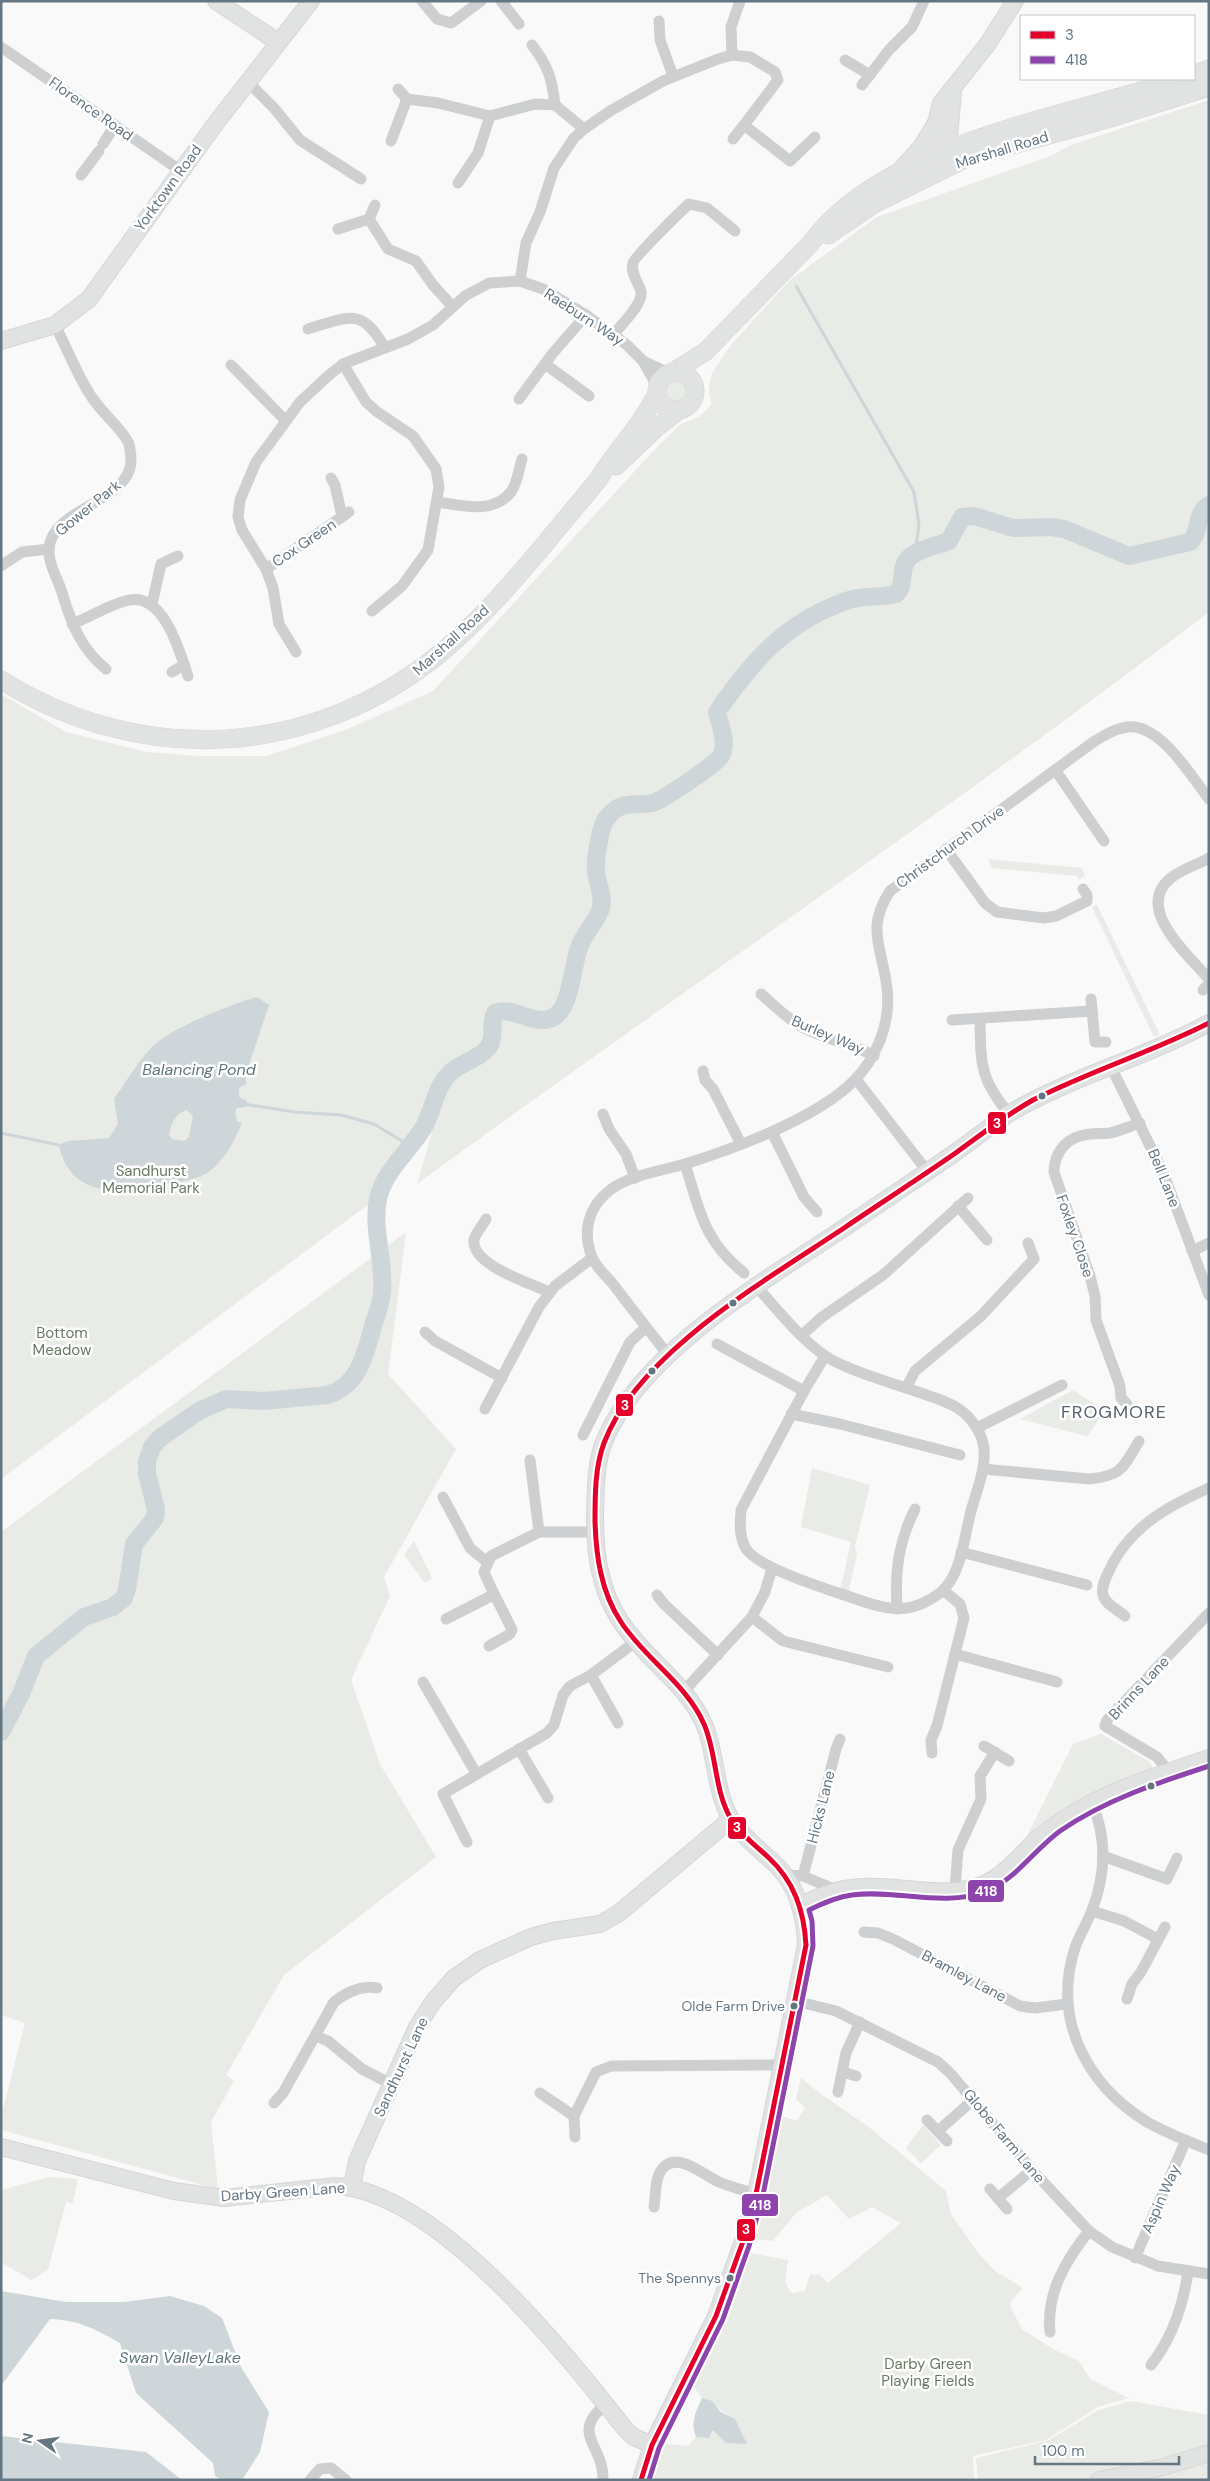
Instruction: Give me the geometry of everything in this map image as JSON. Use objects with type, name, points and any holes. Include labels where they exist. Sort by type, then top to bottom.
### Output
[{"type":"main road","points":[[1195,74],[1209,69]]},
{"type":"main road","name":"Marshall Road","points":[[810,244],[821,240],[975,140],[1177,80]]},
{"type":"main road","name":"Marshall Road","points":[[598,480],[611,458],[647,412],[664,381],[706,351],[810,244],[821,228],[845,208],[898,173],[1209,87]]},
{"type":"main road","name":"Marshall Road","points":[[694,385],[706,351]]},
{"type":"main road","points":[[686,374],[694,385],[695,395],[692,402],[679,410],[670,410],[663,406],[664,381],[686,374]]},
{"type":"main road","name":"Marshall Road","points":[[1,680],[35,700],[85,721],[115,730],[160,738],[213,740],[244,738],[276,733],[319,721],[377,696],[408,678],[440,653],[499,595],[598,480],[679,410]]},
{"type":"street","points":[[216,1],[278,42]]},
{"type":"street","name":"Yorktown Road","points":[[1,341],[55,325],[89,299],[181,171],[310,1]]},
{"type":"street","points":[[422,1],[437,19],[451,23],[481,1]]},
{"type":"street","points":[[501,1],[519,24]]},
{"type":"street","points":[[732,54],[731,27],[740,1]]},
{"type":"street","points":[[862,85],[889,50],[912,27],[924,1]]},
{"type":"street","points":[[949,158],[938,145],[943,121],[955,85],[987,45],[1015,1]]},
{"type":"street","points":[[659,21],[660,40],[673,76]]},
{"type":"street","points":[[532,44],[547,65],[553,82],[556,105]]},
{"type":"street","name":"Florence Road","points":[[1,47],[181,171]]},
{"type":"street","points":[[520,281],[526,242],[540,212],[554,168],[574,138],[610,111],[673,76],[732,54],[750,57],[775,72],[778,80],[733,139]]},
{"type":"street","points":[[844,60],[870,75]]},
{"type":"street","points":[[248,82],[274,108],[300,140],[362,179]]},
{"type":"street","points":[[398,90],[407,100],[438,103],[490,116],[535,104],[556,105],[584,130]]},
{"type":"street","points":[[390,141],[407,100]]},
{"type":"street","points":[[458,183],[478,152],[490,116]]},
{"type":"street","points":[[943,121],[975,140]]},
{"type":"street","points":[[898,173],[943,121]]},
{"type":"street","points":[[81,175],[115,125]]},
{"type":"street","points":[[744,126],[790,161],[815,137]]},
{"type":"street","points":[[614,334],[634,308],[641,294],[633,273],[632,264],[636,257],[664,231],[676,214],[690,204],[707,208],[735,231]]},
{"type":"street","points":[[369,219],[375,205]]},
{"type":"street","points":[[338,228],[369,219]]},
{"type":"street","points":[[369,219],[388,249],[416,260],[433,285],[452,306]]},
{"type":"street","name":"Raeburn Way","points":[[296,652],[279,624],[273,588],[266,569],[242,530],[238,517],[240,500],[256,462],[285,420],[300,402],[343,364],[408,340],[433,325],[465,296],[489,283],[520,281],[543,289],[614,334],[664,381]]},
{"type":"street","points":[[519,399],[586,315]]},
{"type":"street","points":[[308,329],[348,317],[363,320],[374,330],[385,348]]},
{"type":"street","name":"Gower Park","points":[[55,325],[91,396],[129,441],[131,462],[128,475],[115,488],[66,521],[52,534],[49,549],[50,562],[61,588],[72,624],[89,663],[106,669]]},
{"type":"street","name":"Raeburn Way","points":[[642,361],[664,381]]},
{"type":"street","points":[[343,364],[366,402],[376,411],[414,436],[436,469],[439,487],[428,550],[402,586],[372,611]]},
{"type":"street","points":[[545,364],[589,396]]},
{"type":"street","points":[[231,365],[285,420]]},
{"type":"street","points":[[437,502],[480,508],[499,502],[511,492],[522,459]]},
{"type":"street","name":"Cox Green","points":[[266,569],[346,514],[330,478]]},
{"type":"street","points":[[1,566],[22,552],[49,549]]},
{"type":"street","points":[[152,604],[161,564],[178,556]]},
{"type":"street","points":[[72,624],[127,600],[138,600],[152,604],[163,617],[186,670],[172,672]]},
{"type":"street","name":"Christchurch Drive","points":[[669,1356],[592,1258],[586,1234],[592,1208],[610,1190],[635,1178],[685,1164],[772,1132],[819,1106],[856,1079],[874,1056],[883,1035],[888,1006],[887,982],[876,937],[878,912],[890,891],[1111,731],[1136,727],[1157,736],[1209,799]]},
{"type":"street","points":[[1056,771],[1104,841]]},
{"type":"street","points":[[946,849],[985,903],[997,912],[1044,918],[1056,916],[1087,901],[1087,895],[1083,889]]},
{"type":"street","points":[[1209,858],[1172,877],[1163,886],[1159,903],[1159,916],[1166,930],[1209,979]]},
{"type":"street","name":"Burley Way","points":[[761,994],[787,1018],[806,1029],[861,1048],[874,1056]]},
{"type":"street","points":[[1091,999],[1095,1042],[1106,1042]]},
{"type":"street","points":[[952,1020],[1092,1012]]},
{"type":"street","points":[[980,1019],[981,1062],[987,1082],[1009,1114]]},
{"type":"street","points":[[641,2480],[652,2445],[716,2316],[732,2276],[756,2194],[806,1945],[805,1922],[800,1906],[785,1875],[744,1835],[731,1819],[723,1800],[712,1747],[703,1722],[683,1692],[635,1642],[608,1600],[600,1578],[595,1532],[598,1464],[605,1438],[617,1416],[639,1388],[669,1356],[696,1331],[757,1287],[1009,1114],[1085,1076],[1188,1034],[1209,1023]]},
{"type":"street","name":"Bell Lane","points":[[1110,1066],[1163,1172],[1209,1295]]},
{"type":"street","points":[[703,1071],[705,1080],[712,1089],[741,1144]]},
{"type":"street","points":[[856,1079],[926,1172]]},
{"type":"street","points":[[602,1114],[609,1130],[626,1154],[635,1178]]},
{"type":"street","name":"Foxley Close","points":[[1127,1404],[1120,1398],[1120,1386],[1096,1320],[1095,1296],[1054,1172],[1054,1160],[1061,1148],[1075,1137],[1109,1133],[1140,1123]]},
{"type":"street","points":[[772,1132],[804,1197],[817,1212]]},
{"type":"street","points":[[685,1164],[709,1235],[724,1257],[744,1273]]},
{"type":"street","points":[[802,1335],[822,1317],[883,1275],[968,1198]]},
{"type":"street","points":[[958,1206],[988,1240]]},
{"type":"street","points":[[486,1219],[474,1240],[476,1251],[485,1262],[549,1292]]},
{"type":"street","points":[[906,1388],[915,1371],[981,1316],[1034,1259],[1028,1243]]},
{"type":"street","points":[[1192,1251],[1209,1243]]},
{"type":"street","points":[[485,1409],[539,1307],[549,1292],[592,1258]]},
{"type":"street","points":[[757,1287],[802,1335],[825,1356],[958,1408],[968,1416],[977,1428],[984,1448],[983,1469],[955,1571],[943,1590],[928,1601],[912,1609],[876,1606],[772,1568],[757,1560],[746,1548],[739,1528],[741,1510],[791,1414],[825,1356]]},
{"type":"street","points":[[583,1435],[630,1342],[646,1326]]},
{"type":"street","points":[[424,1332],[435,1341],[448,1346],[502,1378]]},
{"type":"street","points":[[717,1344],[804,1391]]},
{"type":"street","points":[[977,1428],[1062,1385]]},
{"type":"street","points":[[791,1414],[840,1424],[960,1454]]},
{"type":"street","points":[[983,1469],[1089,1479],[1104,1478],[1120,1470],[1139,1441]]},
{"type":"street","points":[[530,1460],[539,1532]]},
{"type":"street","points":[[1125,1616],[1107,1602],[1103,1596],[1102,1587],[1121,1549],[1145,1523],[1170,1506],[1209,1488]]},
{"type":"street","points":[[443,1497],[470,1548],[487,1562]]},
{"type":"street","points":[[897,1609],[895,1572],[906,1528],[915,1509]]},
{"type":"street","points":[[489,1646],[510,1634],[512,1630],[500,1602],[493,1595],[484,1572],[490,1556],[539,1532],[595,1532]]},
{"type":"street","points":[[961,1552],[1087,1585]]},
{"type":"street","points":[[683,1692],[752,1618],[765,1592],[772,1568]]},
{"type":"street","points":[[932,1753],[931,1740],[937,1726],[964,1618],[960,1604],[943,1590]]},
{"type":"street","points":[[446,1620],[493,1595]]},
{"type":"street","points":[[657,1595],[664,1604],[718,1655]]},
{"type":"street","name":"Brinns Lane","points":[[1170,1773],[1157,1757],[1105,1726],[1107,1720],[1209,1613]]},
{"type":"street","points":[[752,1618],[783,1640],[888,1667]]},
{"type":"street","points":[[467,1842],[442,1794],[546,1733],[554,1725],[564,1695],[570,1686],[591,1675],[635,1642]]},
{"type":"street","points":[[955,1654],[1056,1682]]},
{"type":"street","points":[[591,1675],[618,1723]]},
{"type":"street","points":[[423,1682],[476,1773]]},
{"type":"street","name":"Hicks Lane","points":[[803,1876],[840,1739]]},
{"type":"street","points":[[984,1746],[1009,1761]]},
{"type":"street","points":[[519,1749],[548,1798]]},
{"type":"street","points":[[955,1890],[958,1850],[981,1799],[980,1776],[995,1752]]},
{"type":"street","points":[[800,1906],[836,1890],[871,1886],[928,1891],[955,1890],[986,1883],[1006,1870],[1037,1840],[1068,1816],[1113,1792],[1205,1763]]},
{"type":"street","points":[[1092,1803],[1098,1818],[1103,1856],[1103,1879],[1092,1911],[1074,1950],[1068,1975],[1067,2004],[1076,2042],[1090,2070],[1113,2098],[1147,2122],[1209,2150]]},
{"type":"street","name":"Sandhurst Lane","points":[[352,2187],[358,2161],[417,2027],[433,2002],[454,1978],[480,1960],[531,1937],[552,1931],[600,1924],[619,1913],[731,1819]]},
{"type":"street","points":[[1103,1856],[1168,1879],[1177,1858]]},
{"type":"street","points":[[785,1875],[803,1876],[836,1890]]},
{"type":"street","points":[[1092,1911],[1124,1921],[1158,1939]]},
{"type":"street","points":[[1127,1999],[1132,1984],[1141,1972],[1165,1926]]},
{"type":"street","name":"Bramley Lane","points":[[864,1932],[878,1933],[893,1939],[1020,2006],[1035,2008],[1067,2004]]},
{"type":"street","points":[[274,2103],[283,2093],[334,2002],[347,1992],[368,1986],[377,1988]]},
{"type":"street","name":"Globe Farm Lane","points":[[795,2000],[836,2011],[938,2062],[951,2074],[1032,2170],[1089,2231],[1112,2247],[1158,2266],[1209,2274]]},
{"type":"street","points":[[838,2092],[846,2053],[860,2022]]},
{"type":"street","points":[[316,2036],[328,2041],[362,2069],[391,2084]]},
{"type":"street","points":[[575,2137],[574,2116],[596,2072],[611,2066],[750,2067],[783,2065]]},
{"type":"street","points":[[843,2072],[856,2076]]},
{"type":"street","points":[[540,2093],[574,2116]]},
{"type":"street","points":[[938,2131],[973,2100]]},
{"type":"street","points":[[927,2120],[947,2141]]},
{"type":"street","name":"Aspin Way","points":[[1135,2258],[1186,2140]]},
{"type":"street","name":"Darby Green Lane","points":[[1,2147],[174,2191],[203,2196],[224,2198],[336,2186],[352,2187],[396,2203],[434,2228],[482,2269],[530,2315],[634,2438],[652,2445]]},
{"type":"street","points":[[654,2207],[658,2175],[665,2165],[675,2162],[690,2165],[729,2186],[756,2194]]},
{"type":"street","points":[[1007,2208],[994,2193],[1032,2170]]},
{"type":"street","points":[[1050,2332],[1048,2317],[1057,2281],[1069,2256],[1089,2231]]},
{"type":"street","points":[[1151,2365],[1171,2334],[1179,2316],[1188,2272]]},
{"type":"street","points":[[603,2480],[602,2461],[589,2437],[588,2428],[590,2419],[606,2404]]},
{"type":"street","points":[[1099,2480],[1163,2467],[1209,2453]]},
{"type":"street","points":[[310,2480],[320,2469],[331,2468],[346,2480]]},
{"type":"green space","points":[[1209,100],[1209,612],[1013,758],[417,1184],[434,1125],[383,1178],[382,1194],[1,1479],[1,694],[66,732],[147,752],[199,756],[266,756],[348,729],[433,691],[656,448],[681,424],[699,417],[711,405],[709,387],[712,373],[730,346],[790,280],[877,217],[1053,155],[1071,145]]},
{"type":"green space","points":[[675,379],[684,383],[688,392],[684,401],[675,405],[666,401],[662,392],[666,383]]},
{"type":"green space","points":[[988,859],[1082,868],[1085,876],[1079,880],[1077,876],[992,868]]},
{"type":"green space","points":[[1097,905],[1160,1035],[1154,1037],[1092,907]]},
{"type":"green space","points":[[406,1232],[388,1374],[456,1449],[384,1577],[390,1596],[351,1680],[380,1764],[436,1857],[284,1975],[226,2075],[234,2081],[211,2122],[218,2189],[1,2130],[1,2117],[25,2023],[1,2015],[1,1532]]},
{"type":"green space","points":[[1073,1390],[1105,1411],[1087,1436],[1020,1419]]},
{"type":"green space","points":[[812,1468],[870,1485],[855,1547],[857,1554],[848,1594],[840,1591],[851,1542],[801,1527]]},
{"type":"green space","points":[[414,1541],[432,1578],[425,1583],[404,1555]]},
{"type":"green space","points":[[1101,1734],[1150,1762],[1153,1768],[1149,1772],[1099,1790],[1079,1802],[1023,1844],[1073,1744]]},
{"type":"green space","name":"Darby Green Playing Fields","points":[[801,2078],[870,2128],[946,2191],[951,2214],[979,2254],[995,2271],[1023,2288],[1012,2300],[1010,2306],[1022,2329],[1053,2349],[1079,2361],[1090,2379],[1129,2398],[1098,2407],[1046,2440],[973,2456],[974,2480],[644,2480],[658,2443],[688,2446],[696,2437],[709,2438],[713,2430],[735,2419],[702,2398],[689,2380],[745,2252],[788,2260],[785,2283],[792,2293],[805,2291],[810,2274],[820,2275],[828,2283],[901,2223],[872,2207],[849,2219],[827,2195],[796,2213],[773,2241],[748,2239],[779,2115],[797,2121],[805,2108],[796,2099]]},
{"type":"green space","points":[[923,2125],[941,2145],[921,2163],[906,2148]]},
{"type":"green space","points":[[50,2177],[78,2179],[73,2203],[66,2202],[48,2270],[31,2280],[1,2262],[1,2190]]},
{"type":"green space","points":[[1131,2401],[1209,2415],[1209,2480],[978,2480],[976,2458],[1049,2440],[1098,2410]]},
{"type":"water","name":"Balancing Pond","points":[[257,997],[269,1005],[246,1074],[246,1084],[239,1088],[239,1097],[247,1101],[246,1107],[237,1108],[235,1112],[237,1121],[242,1123],[232,1144],[219,1163],[207,1173],[191,1180],[130,1190],[99,1188],[85,1183],[74,1175],[65,1163],[59,1145],[68,1141],[109,1138],[118,1124],[114,1099],[137,1065],[153,1046],[161,1039],[187,1025]],"holes":[[[187,1110],[193,1116],[189,1137],[184,1141],[172,1139],[169,1135],[172,1123],[177,1116]]]},
{"type":"water","name":"Swan ValleyLake","points":[[1,2291],[66,2302],[124,2302],[170,2296],[204,2306],[222,2318],[241,2367],[269,2412],[260,2452],[242,2480],[221,2480],[215,2476],[213,2463],[136,2393],[120,2343],[86,2326],[70,2321],[50,2319],[1,2386]]},
{"type":"water","points":[[702,2398],[712,2401],[721,2412],[735,2419],[747,2444],[726,2443],[713,2430],[709,2438],[696,2437],[694,2422]]},
{"type":"water","points":[[1,2436],[146,2452],[182,2480],[1,2480]]},
{"type":"waterway","points":[[796,286],[914,492],[919,524],[915,554]]},
{"type":"waterway","points":[[1,1732],[21,1694],[36,1656],[84,1617],[113,1607],[124,1598],[134,1544],[155,1518],[156,1509],[147,1474],[147,1461],[152,1447],[160,1438],[199,1411],[226,1399],[263,1401],[328,1395],[339,1390],[354,1376],[363,1358],[381,1297],[382,1269],[377,1234],[377,1210],[378,1199],[386,1179],[425,1125],[445,1079],[453,1070],[483,1053],[490,1045],[495,1013],[502,1011],[539,1020],[547,1020],[560,1012],[568,996],[581,943],[601,908],[602,899],[596,866],[600,836],[606,819],[617,808],[658,801],[718,760],[724,745],[717,712],[757,660],[788,632],[805,620],[825,610],[852,599],[896,594],[901,586],[904,566],[909,558],[922,550],[949,541],[962,517],[974,516],[1013,528],[1051,527],[1064,529],[1129,556],[1190,542],[1196,533],[1202,512],[1209,505]]},
{"type":"waterway","points":[[244,1104],[294,1112],[341,1115],[374,1124],[410,1146]]},
{"type":"waterway","points":[[1,1133],[59,1145]]},
{"type":"transit line","name":"3","points":[[641,2480],[652,2445],[716,2316],[742,2244],[756,2194],[806,1945],[800,1908],[791,1886],[777,1866],[739,1830],[725,1808],[708,1736],[696,1709],[676,1683],[642,1648],[621,1622],[604,1586],[598,1560],[595,1521],[597,1471],[604,1443],[621,1410],[645,1378],[709,1320],[745,1294],[1033,1100],[1209,1023]]},
{"type":"transit line","name":"418","points":[[649,2480],[659,2448],[723,2319],[749,2246],[763,2195],[813,1946],[812,1921],[809,1910],[841,1897],[852,1895],[886,1894],[954,1898],[987,1891],[1007,1879],[1051,1838],[1077,1820],[1132,1793],[1209,1766]]},
{"type":"place","name":"Olde Farm Drive","points":[[794,2006]]},
{"type":"place","name":"The Spennys","points":[[730,2278]]},
{"type":"district","name":"FROGMORE","points":[[1114,1412]]},
{"type":"park label","name":"Sandhurst Memorial Park","points":[[151,1180]]},
{"type":"park label","name":"Bottom Meadow","points":[[62,1342]]}]
